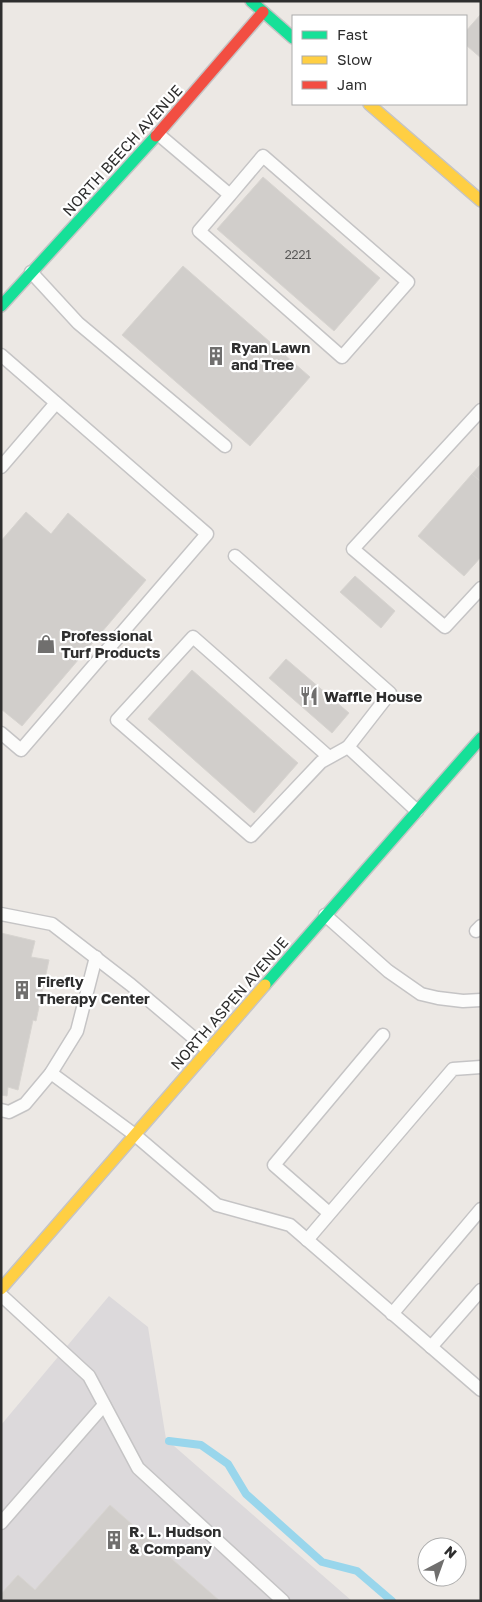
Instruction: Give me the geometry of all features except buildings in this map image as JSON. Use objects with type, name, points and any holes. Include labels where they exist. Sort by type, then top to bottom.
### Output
[{"type":"main road","points":[[251,1],[292,37]]},
{"type":"main road","name":"NORTH BEECH AVENUE","points":[[1,306],[158,134],[263,12]]},
{"type":"main road","points":[[370,105],[481,201]]},
{"type":"main road","name":"NORTH ASPEN AVENUE","points":[[1,1289],[481,738]]},
{"type":"lane","points":[[158,134],[230,195]]},
{"type":"lane","points":[[263,156],[408,282],[342,357],[199,231],[230,195],[263,156]]},
{"type":"lane","points":[[31,272],[78,323],[225,446]]},
{"type":"lane","points":[[1,354],[207,534],[20,750],[1,733]]},
{"type":"lane","points":[[1,467],[56,403]]},
{"type":"lane","points":[[481,410],[353,549],[446,627],[481,588]]},
{"type":"lane","points":[[235,556],[390,693],[348,747],[321,762],[251,836],[117,720],[193,637],[329,757]]},
{"type":"lane","points":[[348,747],[417,811]]},
{"type":"lane","points":[[1,914],[52,924],[96,957],[208,1050]]},
{"type":"lane","points":[[325,916],[388,971],[421,994],[463,1001],[481,1000]]},
{"type":"lane","points":[[1,1110],[9,1112],[25,1104],[51,1072],[77,1031],[96,957]]},
{"type":"lane","points":[[329,1214],[274,1165],[383,1035]]},
{"type":"lane","points":[[307,1240],[453,1069],[481,1067]]},
{"type":"lane","points":[[51,1072],[135,1134],[217,1205],[290,1225],[481,1390]]},
{"type":"lane","points":[[392,1314],[481,1209]]},
{"type":"lane","points":[[431,1347],[481,1290]]},
{"type":"lane","points":[[1,1295],[89,1376],[138,1468],[283,1601]]},
{"type":"lane","points":[[1,1523],[104,1405]]},
{"type":"shaded area","points":[[109,1296],[148,1327],[166,1439],[352,1601],[1,1601],[1,1425]]},
{"type":"waterway","points":[[169,1441],[201,1445],[228,1464],[246,1494],[322,1562],[357,1571],[392,1601]]},
{"type":"traffic: fast","points":[[251,1],[292,37]]},
{"type":"traffic: fast","points":[[1,306],[156,136]]},
{"type":"traffic: fast","points":[[265,985],[481,738]]},
{"type":"traffic: slow","points":[[370,105],[481,201]]},
{"type":"traffic: slow","points":[[1,1289],[265,985]]},
{"type":"traffic: jam","points":[[156,136],[263,12]]},
{"type":"place","name":"Ryan Lawn and Tree","points":[[216,356]]},
{"type":"place","name":"Professional Turf Products","points":[[46,644]]},
{"type":"place","name":"Waffle House","points":[[309,696]]},
{"type":"place","name":"Firefly Therapy Center","points":[[22,990]]},
{"type":"place","name":"R. L. Hudson & Company","points":[[114,1540]]}]
